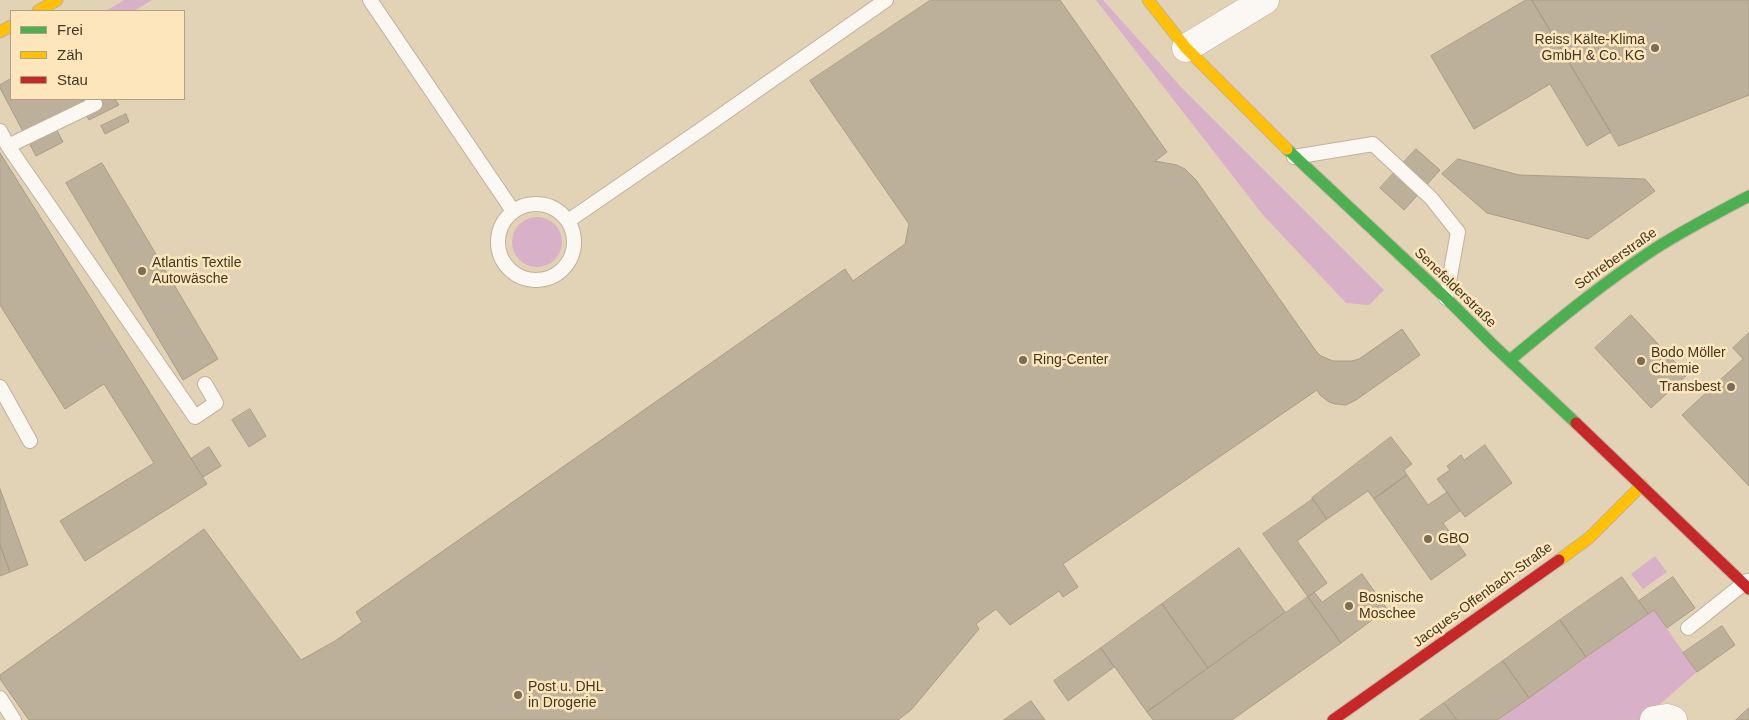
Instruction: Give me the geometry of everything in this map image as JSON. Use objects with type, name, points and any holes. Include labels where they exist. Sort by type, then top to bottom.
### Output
[{"type":"street","points":[[43,10],[57,0]]},
{"type":"street","name":"Senefelderstraße","points":[[1148,0],[1186,48],[1294,157],[1446,298],[1747,584]]},
{"type":"street","points":[[1186,48],[1265,0]]},
{"type":"street","name":"Schreberstraße","points":[[1510,360],[1582,301],[1644,256],[1705,219],[1749,196]]},
{"type":"street","name":"Jacques-Offenbach-Straße","points":[[1334,720],[1589,538],[1642,484]]},
{"type":"street","points":[[1654,720],[1667,718],[1673,720]]},
{"type":"lane","points":[[370,0],[513,211]]},
{"type":"lane","points":[[568,220],[699,132],[886,0]]},
{"type":"lane","points":[[8,146],[95,104],[93,100]]},
{"type":"lane","points":[[0,132],[195,417],[216,403],[205,384]]},
{"type":"lane","points":[[1294,157],[1373,144],[1431,198],[1458,232],[1446,298]]},
{"type":"lane","points":[[535,204],[549,206],[560,212],[568,220],[574,242],[568,262],[560,271],[549,277],[535,280],[526,279],[514,273],[505,265],[498,245],[499,233],[513,211],[535,204]]},
{"type":"lane","points":[[0,387],[30,441]]},
{"type":"lane","points":[[1688,628],[1747,584]]},
{"type":"lane","points":[[0,698],[14,720]]},
{"type":"shaded area","points":[[124,0],[152,0],[136,10],[108,10]]},
{"type":"shaded area","points":[[1096,0],[1103,0],[1181,87],[1384,290],[1369,305],[1346,303],[1263,215]]},
{"type":"shaded area","points":[[537,217],[555,224],[562,242],[555,260],[537,267],[519,260],[512,242],[519,224]]},
{"type":"shaded area","points":[[1655,556],[1667,572],[1643,589],[1631,574]]},
{"type":"shaded area","points":[[1654,610],[1697,672],[1645,717],[1640,720],[1497,720]]},
{"type":"building","name":"Ring-Center","points":[[931,0],[1060,0],[1167,152],[1155,161],[1177,165],[1185,169],[1196,180],[1321,356],[1333,361],[1359,359],[1402,329],[1420,355],[1346,405],[1329,402],[1317,390],[1063,564],[1078,587],[1063,597],[1059,591],[1010,625],[996,609],[976,624],[979,629],[911,710],[898,720],[29,720],[0,679],[0,675],[204,529],[301,660],[335,641],[362,622],[356,612],[845,269],[853,281],[905,244],[909,224],[810,81]]},
{"type":"building","points":[[1526,0],[1532,0],[1611,132],[1587,146],[1550,84],[1474,129],[1431,56]]},
{"type":"building","name":"Reiss Kälte-Klima GmbH & Co. KG","points":[[1532,0],[1749,0],[1749,95],[1619,146]]},
{"type":"building","points":[[10,80],[10,100],[82,100],[84,104],[52,121],[63,142],[36,156],[0,85]]},
{"type":"building","points":[[82,100],[116,100],[119,105],[89,120],[81,105],[84,104]]},
{"type":"building","points":[[126,114],[129,122],[105,134],[101,126]]},
{"type":"building","points":[[1416,149],[1440,170],[1404,210],[1380,188]]},
{"type":"building","points":[[0,153],[207,484],[85,561],[60,521],[154,463],[104,384],[65,409],[0,305]]},
{"type":"building","points":[[1458,159],[1519,175],[1645,179],[1655,191],[1588,239],[1487,213],[1442,174]]},
{"type":"building","name":"Atlantis Textile Autowäsche","points":[[102,163],[218,359],[183,380],[66,183]]},
{"type":"building","name":"Bodo Möller Chemie","points":[[1631,315],[1687,375],[1651,408],[1595,348]]},
{"type":"building","name":"Transbest","points":[[1749,333],[1749,486],[1682,415],[1743,359],[1733,348]]},
{"type":"building","points":[[250,409],[266,436],[249,447],[232,420]]},
{"type":"building","points":[[1391,437],[1412,464],[1404,470],[1407,475],[1374,499],[1368,491],[1327,519],[1312,498]]},
{"type":"building","points":[[1485,445],[1512,483],[1465,517],[1437,479],[1450,470],[1447,466],[1461,455],[1464,460]]},
{"type":"building","points":[[209,447],[221,466],[203,477],[191,459]]},
{"type":"building","name":"GBO","points":[[1407,475],[1428,505],[1447,492],[1460,511],[1443,523],[1466,555],[1431,580],[1374,499]]},
{"type":"building","points":[[0,489],[28,565],[10,572],[0,545]]},
{"type":"building","points":[[1313,499],[1327,519],[1297,541],[1327,583],[1308,597],[1263,534]]},
{"type":"building","points":[[0,545],[10,572],[0,576]]},
{"type":"building","points":[[1239,548],[1285,612],[1208,668],[1162,604]]},
{"type":"building","points":[[1362,574],[1387,609],[1341,643],[1308,597],[1314,592],[1322,602]]},
{"type":"building","points":[[1622,577],[1648,614],[1586,657],[1560,620]]},
{"type":"building","points":[[1673,577],[1695,608],[1667,628],[1654,610],[1648,614],[1639,601]]},
{"type":"building","points":[[1308,597],[1341,643],[1232,720],[1153,720],[1147,712]]},
{"type":"building","points":[[1162,604],[1208,668],[1147,712],[1101,648]]},
{"type":"building","points":[[1560,620],[1586,657],[1529,698],[1503,661]]},
{"type":"building","points":[[1722,626],[1735,645],[1697,672],[1683,653]]},
{"type":"building","points":[[1101,648],[1114,667],[1068,701],[1054,681]]},
{"type":"building","points":[[1503,661],[1529,698],[1497,720],[1457,720],[1444,703]]},
{"type":"building","points":[[1031,701],[1045,720],[1004,720]]},
{"type":"building","points":[[1444,703],[1457,720],[1420,720]]},
{"type":"building","points":[[1749,708],[1749,720],[1736,720]]},
{"type":"traffic: fast","points":[[1287,149],[1576,423]]},
{"type":"traffic: fast","points":[[1510,360],[1618,274],[1679,234],[1749,196]]},
{"type":"traffic: slow","points":[[40,10],[57,0]]},
{"type":"traffic: slow","points":[[1148,0],[1186,48],[1287,149]]},
{"type":"traffic: slow","points":[[0,32],[10,27]]},
{"type":"traffic: slow","points":[[1559,560],[1589,538],[1642,485]]},
{"type":"traffic: jam","points":[[1576,423],[1749,589]]},
{"type":"traffic: jam","points":[[1333,720],[1559,560]]},
{"type":"place","name":"Reiss Kälte-Klima GmbH & Co. KG","points":[[1655,48]]},
{"type":"place","name":"Atlantis Textile Autowäsche","points":[[142,271]]},
{"type":"place","name":"Ring-Center","points":[[1023,360]]},
{"type":"place","name":"Bodo Möller Chemie","points":[[1641,361]]},
{"type":"place","name":"Transbest","points":[[1731,387]]},
{"type":"place","name":"GBO","points":[[1428,539]]},
{"type":"place","name":"Bosnische Moschee","points":[[1349,606]]},
{"type":"place","name":"Post u. DHL in Drogerie","points":[[518,695]]}]
